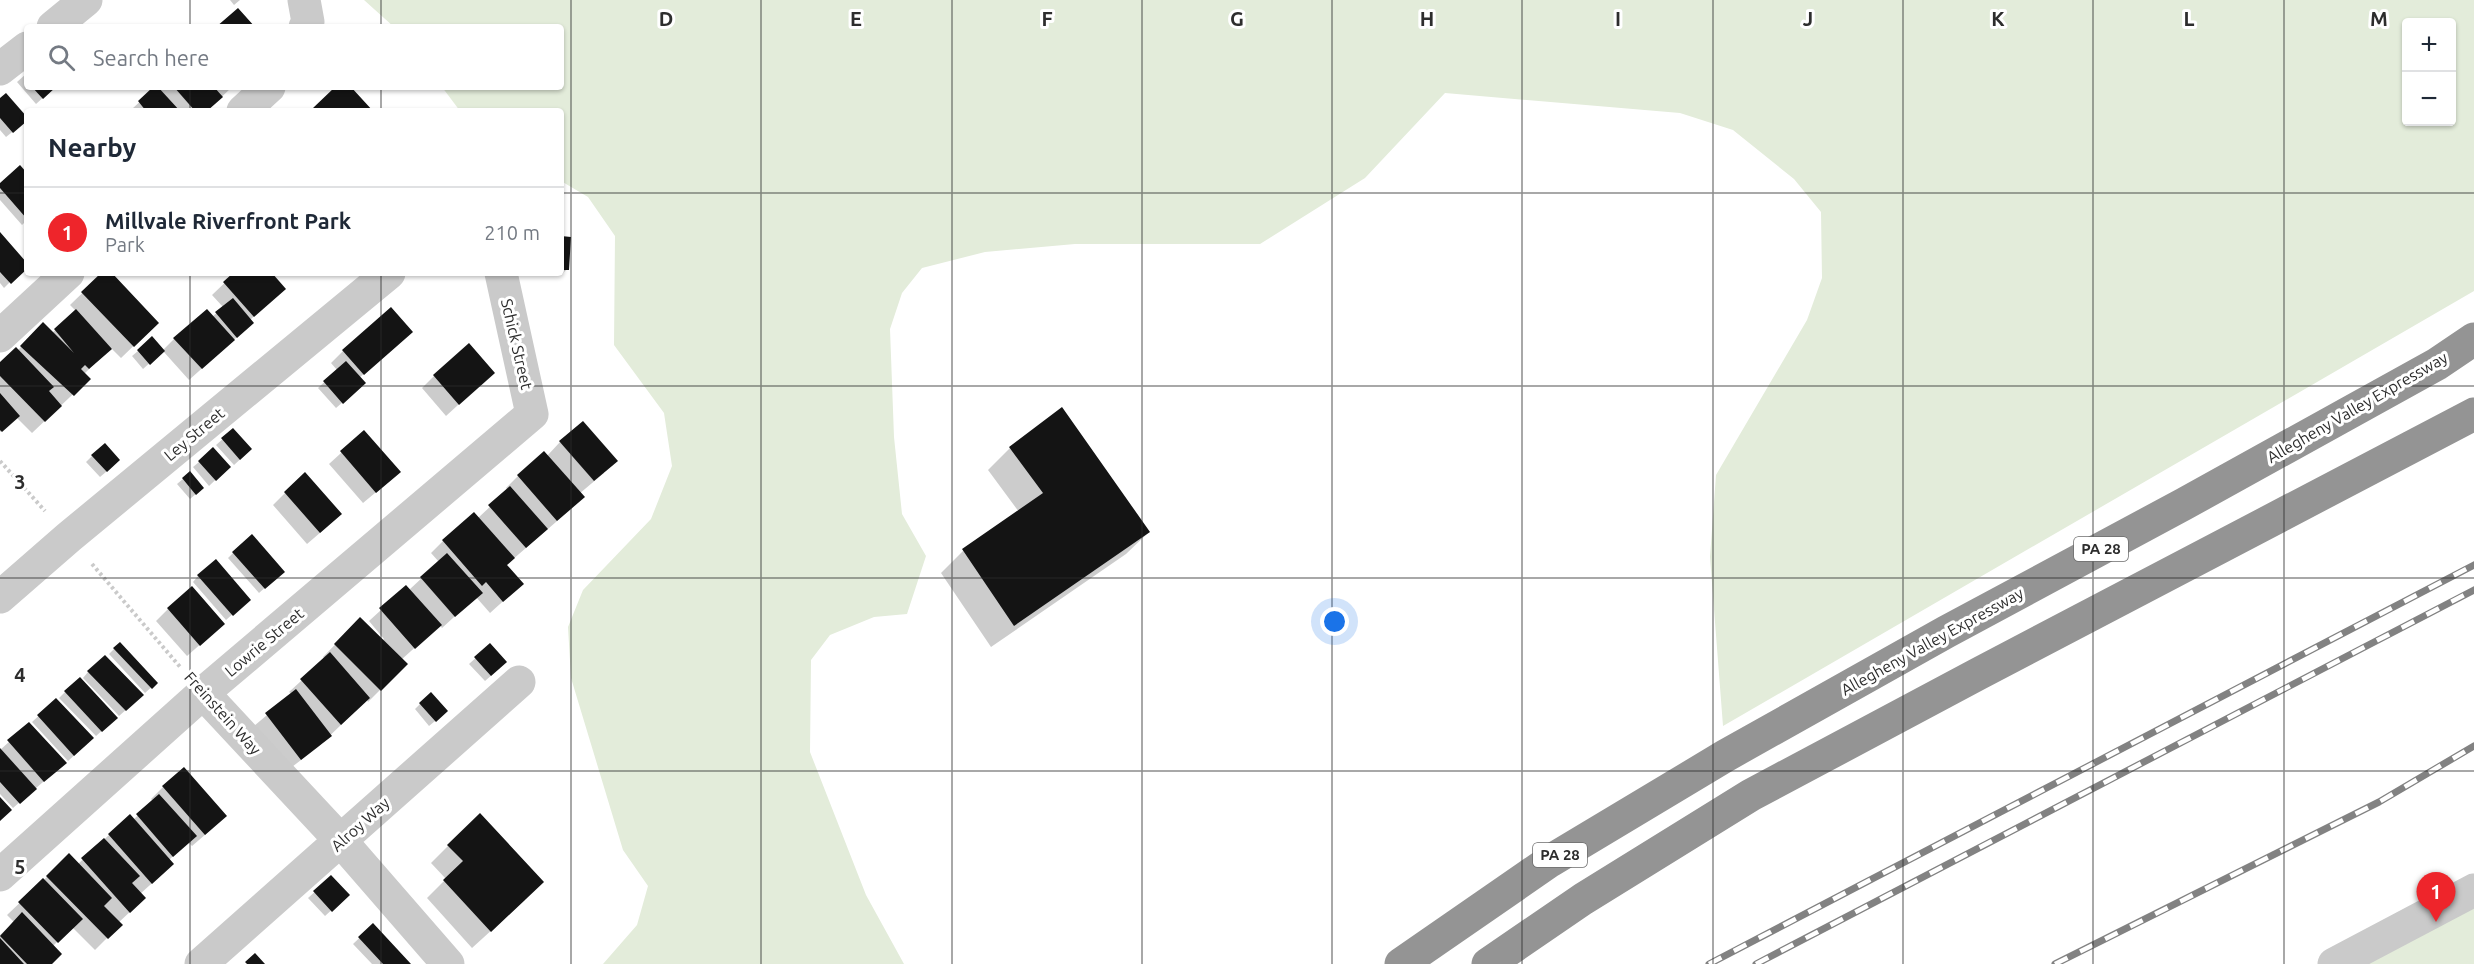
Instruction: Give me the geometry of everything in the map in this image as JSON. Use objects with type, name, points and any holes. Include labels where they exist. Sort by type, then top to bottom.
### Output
[{"type":"highway","name":"Allegheny Valley Expressway","points":[[1401,964],[1550,861],[1725,756],[1946,632],[2184,504],[2427,369],[2474,339]]},
{"type":"highway","points":[[1488,964],[1583,899],[1751,795],[2474,414]]},
{"type":"street","points":[[57,24],[87,0]]},
{"type":"street","points":[[304,0],[307,24]]},
{"type":"street","points":[[0,69],[24,50]]},
{"type":"street","points":[[246,108],[266,90]]},
{"type":"street","points":[[0,336],[65,276]]},
{"type":"street","name":"Ley Street","points":[[0,597],[69,537],[385,276]]},
{"type":"street","name":"Schick Street","points":[[502,276],[532,414]]},
{"type":"street","name":"Lowrie Street","points":[[0,874],[203,693],[532,414]]},
{"type":"street","name":"Alroy Way","points":[[201,964],[519,682]]},
{"type":"street","name":"Freinstein Way","points":[[203,693],[341,841],[448,964]]},
{"type":"street","points":[[2334,964],[2474,890]]},
{"type":"path","name":"Freinstein Way","points":[[0,461],[69,537],[203,693]]},
{"type":"green space","points":[[364,0],[2474,0],[2474,291],[1723,726],[1710,557],[1716,475],[1807,320],[1822,278],[1821,212],[1794,179],[1733,130],[1680,113],[1445,93],[1365,178],[1260,244],[1075,244],[985,252],[922,268],[902,293],[890,329],[894,437],[902,514],[926,556],[907,614],[874,617],[830,635],[811,660],[810,752],[866,895],[904,964],[603,964],[637,925],[648,886],[623,850],[571,678],[568,627],[583,590],[651,519],[672,466],[664,413],[614,345],[615,236],[588,197],[564,183],[564,108],[458,108],[444,90],[564,90],[564,24],[391,24]]},
{"type":"green space","points":[[2474,881],[2474,964],[2323,964]]},
{"type":"building","points":[[238,8],[252,24],[219,24]]},
{"type":"building","points":[[35,90],[53,90],[43,99]]},
{"type":"building","points":[[150,90],[161,90],[177,108],[144,108],[138,101]]},
{"type":"building","points":[[177,90],[217,90],[223,97],[210,108],[192,108]]},
{"type":"building","points":[[332,90],[354,90],[370,108],[313,108]]},
{"type":"building","points":[[6,93],[24,114],[24,124],[13,133],[0,118],[0,98]]},
{"type":"building","points":[[20,165],[24,170],[24,216],[0,188],[0,183]]},
{"type":"building","points":[[0,232],[24,260],[24,272],[11,284],[0,272]]},
{"type":"building","points":[[564,236],[571,237],[569,270],[564,270]]},
{"type":"building","points":[[98,276],[115,276],[159,323],[134,347],[81,292]]},
{"type":"building","points":[[230,276],[275,276],[286,289],[254,317],[223,282]]},
{"type":"building","points":[[233,298],[254,323],[237,338],[215,312]]},
{"type":"building","points":[[391,307],[413,332],[364,375],[342,350]]},
{"type":"building","points":[[76,309],[112,349],[89,369],[85,365],[81,369],[91,379],[74,396],[20,346],[43,322],[74,353],[54,329]]},
{"type":"building","points":[[207,309],[235,340],[202,369],[173,338]]},
{"type":"building","points":[[152,336],[165,351],[150,365],[137,350]]},
{"type":"building","points":[[469,343],[495,373],[459,405],[433,375]]},
{"type":"building","points":[[16,347],[54,387],[49,391],[62,406],[45,422],[0,376],[0,362]]},
{"type":"building","points":[[346,361],[366,383],[343,404],[323,381]]},
{"type":"building","points":[[0,393],[20,416],[2,432],[0,430]]},
{"type":"building","points":[[1062,407],[1150,532],[1014,626],[962,549],[1043,493],[1009,447]]},
{"type":"building","points":[[583,421],[618,461],[594,481],[559,441]]},
{"type":"building","points":[[233,428],[252,449],[240,460],[221,438]]},
{"type":"building","points":[[364,430],[401,472],[376,493],[340,451]]},
{"type":"building","points":[[105,443],[120,460],[107,472],[91,455]]},
{"type":"building","points":[[213,447],[231,467],[216,481],[198,461]]},
{"type":"building","points":[[544,451],[585,497],[557,521],[517,475]]},
{"type":"building","points":[[190,471],[204,488],[196,495],[182,478]]},
{"type":"building","points":[[305,472],[342,514],[320,533],[284,492]]},
{"type":"building","points":[[510,486],[548,529],[526,548],[488,505]]},
{"type":"building","points":[[474,512],[515,558],[507,565],[524,584],[503,602],[486,582],[482,586],[442,540]]},
{"type":"building","points":[[252,534],[285,572],[265,589],[232,552]]},
{"type":"building","points":[[447,553],[483,593],[455,617],[420,577]]},
{"type":"building","points":[[216,559],[251,600],[233,616],[197,575]]},
{"type":"building","points":[[406,585],[442,625],[415,649],[379,608]]},
{"type":"building","points":[[192,586],[225,624],[200,646],[167,608]]},
{"type":"building","points":[[360,617],[408,664],[381,691],[334,644]]},
{"type":"building","points":[[120,642],[158,683],[152,689],[113,648]]},
{"type":"building","points":[[490,643],[507,662],[491,676],[474,657]]},
{"type":"building","points":[[330,652],[370,698],[341,725],[300,679]]},
{"type":"building","points":[[105,655],[144,695],[126,711],[87,671]]},
{"type":"building","points":[[80,677],[118,718],[102,732],[64,691]]},
{"type":"building","points":[[296,689],[332,736],[301,760],[265,713]]},
{"type":"building","points":[[431,692],[448,711],[436,722],[419,703]]},
{"type":"building","points":[[56,698],[94,738],[74,756],[37,715]]},
{"type":"building","points":[[29,722],[67,763],[44,782],[7,740]]},
{"type":"building","points":[[0,748],[37,789],[20,804],[0,782]]},
{"type":"building","points":[[184,767],[227,816],[205,835],[162,786]]},
{"type":"building","points":[[159,794],[197,836],[173,857],[136,814]]},
{"type":"building","points":[[0,797],[12,810],[0,821]]},
{"type":"building","points":[[480,813],[544,882],[491,932],[443,880],[463,861],[447,845]]},
{"type":"building","points":[[130,814],[174,864],[152,884],[108,834]]},
{"type":"building","points":[[104,838],[140,876],[132,883],[146,898],[130,913],[81,858]]},
{"type":"building","points":[[69,853],[112,898],[104,906],[123,925],[108,939],[46,876]]},
{"type":"building","points":[[331,875],[350,895],[332,912],[313,891]]},
{"type":"building","points":[[43,878],[83,919],[58,943],[18,902]]},
{"type":"building","points":[[22,912],[62,954],[52,964],[27,964],[0,936]]},
{"type":"building","points":[[373,923],[411,964],[383,964],[358,937]]},
{"type":"building","points":[[0,938],[24,964],[0,964]]},
{"type":"building","points":[[255,953],[265,964],[245,962]]},
{"type":"railway","points":[[1709,964],[2474,565]]},
{"type":"railway","points":[[1756,964],[2474,590]]},
{"type":"railway","points":[[2055,964],[2379,802],[2474,746]]},
{"type":"place","name":"Millvale Riverfront Park","points":[[2436,922]]}]
